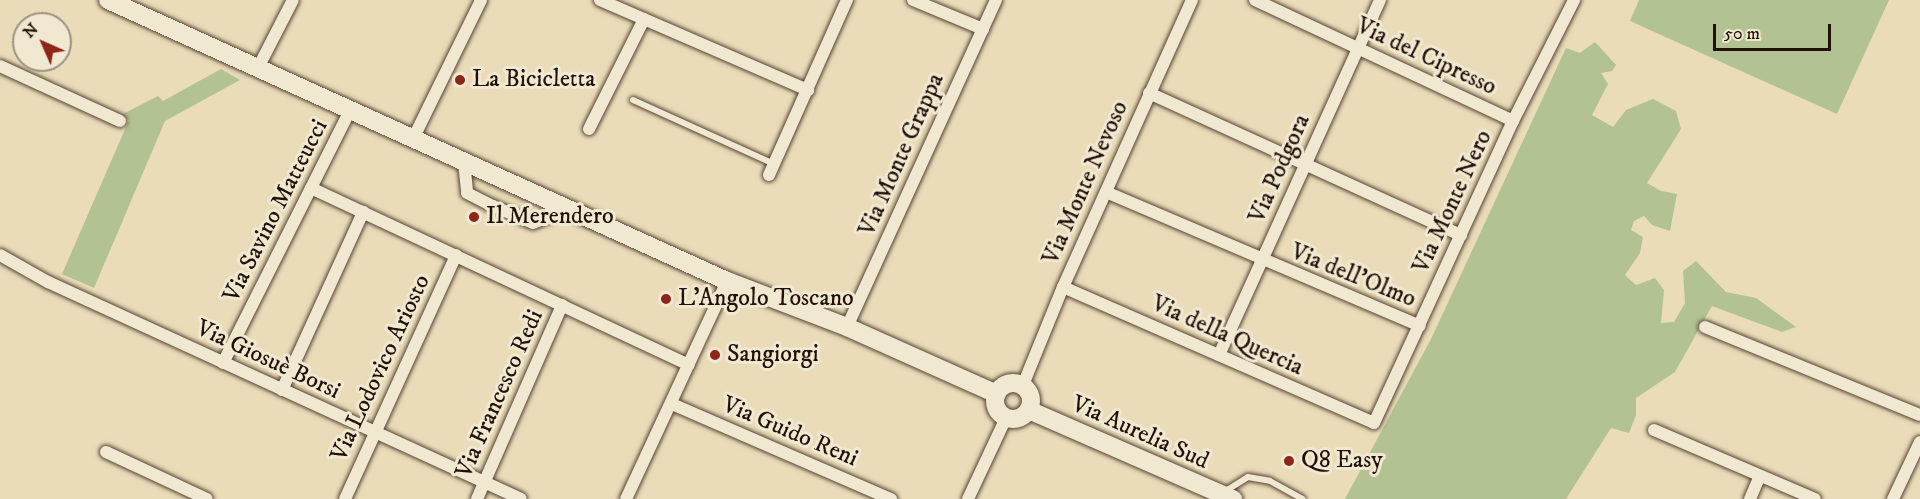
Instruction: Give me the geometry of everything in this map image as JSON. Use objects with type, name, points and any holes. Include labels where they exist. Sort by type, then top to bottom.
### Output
[{"type":"street","points":[[108,0],[141,7],[258,68],[567,209],[727,281],[847,327],[997,394]]},
{"type":"street","points":[[258,68],[293,0]]},
{"type":"street","points":[[413,139],[481,0]]},
{"type":"street","points":[[600,0],[808,90]]},
{"type":"street","points":[[772,170],[847,0]]},
{"type":"street","points":[[913,0],[983,29]]},
{"type":"street","name":"Via Monte Grappa","points":[[847,327],[996,0]]},
{"type":"street","name":"Via Monte Nevoso","points":[[1023,385],[1063,287],[1192,0]]},
{"type":"street","name":"Via del Cipresso","points":[[1255,0],[1513,121]]},
{"type":"street","name":"Via Podgora","points":[[1219,355],[1380,0]]},
{"type":"street","name":"Via Monte Nero","points":[[1374,423],[1513,121],[1574,0]]},
{"type":"street","points":[[589,129],[644,19]]},
{"type":"street","points":[[0,66],[120,121]]},
{"type":"street","points":[[1149,93],[1461,235]]},
{"type":"street","name":"Via Savino Matteucci","points":[[223,363],[350,110]]},
{"type":"street","points":[[464,162],[467,193],[493,206],[533,223],[567,209]]},
{"type":"street","points":[[311,188],[688,364]]},
{"type":"street","name":"Via dell'Olmo","points":[[1106,192],[1420,326]]},
{"type":"street","points":[[282,390],[363,212]]},
{"type":"street","name":"Via Giosuè Borsi","points":[[0,255],[223,363],[520,499]]},
{"type":"street","name":"Via Lodovico Ariosto","points":[[345,499],[373,431],[456,255]]},
{"type":"street","points":[[626,499],[672,404],[727,281]]},
{"type":"street","name":"Via della Quercia","points":[[1063,287],[1374,423]]},
{"type":"street","name":"Via Francesco Redi","points":[[477,499],[562,305]]},
{"type":"street","points":[[1705,327],[1920,415]]},
{"type":"street","points":[[1007,384],[1023,385],[1031,394],[1029,410],[1021,417],[1006,418],[997,409],[997,394],[1007,384]]},
{"type":"street","name":"Via Guido Reni","points":[[672,404],[891,499]]},
{"type":"street","name":"Via Aurelia Sud","points":[[1029,410],[1227,496]]},
{"type":"street","points":[[968,499],[1006,418]]},
{"type":"street","points":[[1654,430],[1815,499]]},
{"type":"street","points":[[1893,499],[1920,442]]},
{"type":"street","points":[[106,452],[207,499]]},
{"type":"street","points":[[1750,499],[1761,476]]},
{"type":"lane","points":[[633,100],[772,170]]},
{"type":"lane","points":[[1227,496],[1248,477],[1270,481],[1302,499]]},
{"type":"green space","points":[[1639,0],[1889,0],[1837,114],[1630,21]]},
{"type":"green space","points":[[1595,42],[1616,65],[1612,71],[1601,73],[1608,84],[1592,115],[1613,127],[1626,110],[1653,99],[1676,111],[1681,129],[1647,183],[1661,191],[1677,194],[1670,231],[1652,225],[1644,216],[1634,221],[1631,230],[1643,237],[1640,253],[1625,275],[1636,285],[1655,278],[1664,290],[1661,323],[1674,322],[1685,303],[1683,271],[1696,261],[1726,292],[1756,298],[1796,327],[1782,332],[1712,306],[1675,372],[1636,398],[1636,415],[1629,433],[1611,428],[1566,499],[1345,499],[1432,337],[1566,48],[1580,53]]},
{"type":"green space","points":[[221,69],[240,80],[165,121],[94,288],[62,274],[129,120],[121,115],[158,96],[163,101]]},
{"type":"place","name":"La Bicicletta","points":[[460,80]]},
{"type":"place","name":"Il Merendero","points":[[474,217]]},
{"type":"place","name":"L'Angolo Toscano","points":[[666,299]]},
{"type":"place","name":"Sangiorgi","points":[[715,355]]},
{"type":"place","name":"Q8 Easy","points":[[1289,461]]}]
